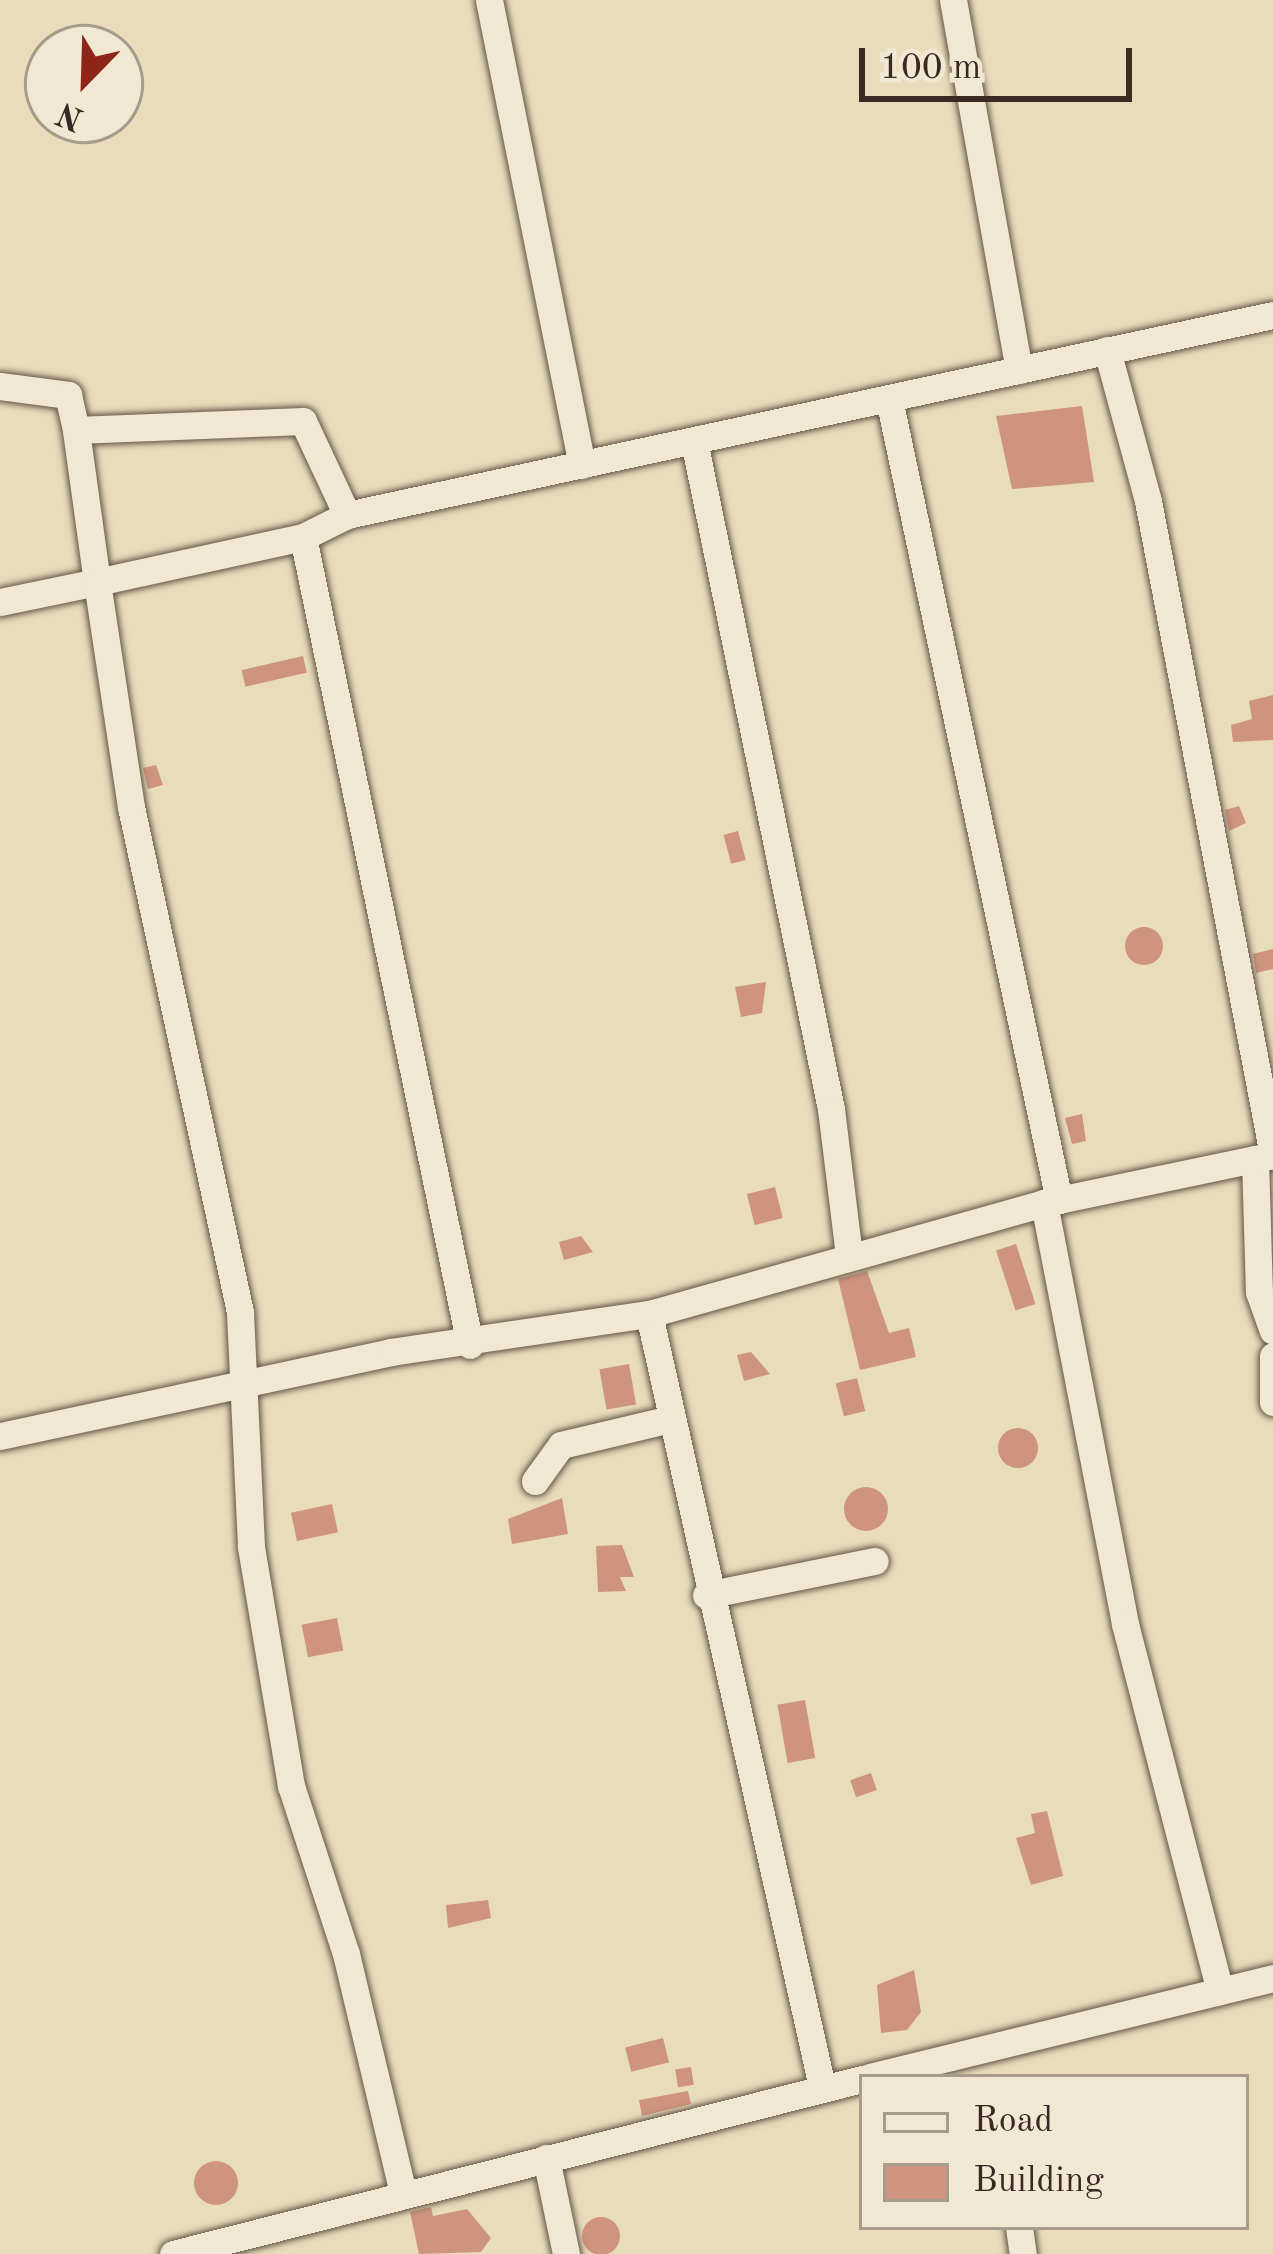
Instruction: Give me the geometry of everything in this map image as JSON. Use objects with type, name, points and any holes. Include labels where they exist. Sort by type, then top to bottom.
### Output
[{"type":"street","points":[[489,0],[582,465]]},
{"type":"street","points":[[953,0],[1019,370]]},
{"type":"street","points":[[0,602],[303,537],[347,515],[1273,315]]},
{"type":"street","points":[[1107,350],[1148,501],[1267,1156],[1259,1292],[1273,1330]]},
{"type":"street","points":[[0,386],[68,395],[76,430],[130,808],[240,1312],[237,1382],[250,1546],[291,1786],[346,1954],[402,2189]]},
{"type":"street","points":[[889,399],[1052,1201],[1125,1624],[1220,1990]]},
{"type":"street","points":[[76,430],[303,421],[347,515]]},
{"type":"street","points":[[694,441],[831,1109],[849,1256]]},
{"type":"street","points":[[303,537],[470,1345]]},
{"type":"street","points":[[0,1436],[237,1382],[649,1314],[1052,1201],[1267,1156]]},
{"type":"street","points":[[649,1314],[706,1595],[823,2086]]},
{"type":"street","points":[[1273,1356],[1273,1402]]},
{"type":"street","points":[[535,1481],[561,1445],[670,1419]]},
{"type":"street","points":[[706,1595],[875,1561]]},
{"type":"street","points":[[906,2074],[975,2067],[1220,1990],[1273,1978]]},
{"type":"street","points":[[172,2254],[402,2189],[859,2079]]},
{"type":"street","points":[[546,2158],[566,2254]]},
{"type":"building","points":[[1082,406],[1094,482],[1012,489],[996,416]]},
{"type":"building","points":[[303,656],[307,673],[245,687],[242,670]]},
{"type":"building","points":[[1273,695],[1273,740],[1233,742],[1231,725],[1252,719],[1249,701]]},
{"type":"building","points":[[156,765],[163,785],[148,789],[143,768]]},
{"type":"building","points":[[1239,806],[1246,823],[1229,831],[1225,810]]},
{"type":"building","points":[[738,831],[746,860],[731,864],[724,835]]},
{"type":"building","points":[[1144,927],[1158,932],[1163,946],[1158,960],[1144,965],[1130,960],[1125,946],[1130,932]]},
{"type":"building","points":[[1273,949],[1273,969],[1256,973],[1253,954]]},
{"type":"building","points":[[766,982],[762,1013],[741,1017],[735,987]]},
{"type":"building","points":[[1082,1114],[1086,1141],[1072,1144],[1065,1118]]},
{"type":"building","points":[[775,1187],[783,1218],[755,1225],[747,1194]]},
{"type":"building","points":[[581,1236],[593,1252],[564,1260],[559,1242]]},
{"type":"building","points":[[1016,1244],[1035,1304],[1015,1310],[996,1250]]},
{"type":"building","points":[[867,1271],[889,1333],[909,1328],[916,1357],[860,1370],[838,1279]]},
{"type":"building","points":[[751,1352],[770,1374],[744,1381],[737,1355]]},
{"type":"building","points":[[629,1364],[636,1404],[607,1410],[599,1369]]},
{"type":"building","points":[[857,1378],[865,1411],[844,1416],[836,1383]]},
{"type":"building","points":[[1018,1428],[1032,1434],[1038,1448],[1032,1462],[1018,1468],[1004,1462],[998,1448],[1004,1434]]},
{"type":"building","points":[[866,1487],[881,1494],[888,1509],[881,1524],[866,1531],[851,1524],[844,1509],[851,1494]]},
{"type":"building","points":[[562,1498],[568,1534],[512,1544],[508,1519]]},
{"type":"building","points":[[332,1504],[338,1532],[297,1541],[291,1513]]},
{"type":"building","points":[[622,1545],[634,1577],[620,1577],[626,1591],[598,1592],[596,1546]]},
{"type":"building","points":[[337,1618],[343,1650],[308,1657],[302,1625]]},
{"type":"building","points":[[805,1700],[815,1758],[788,1763],[777,1705]]},
{"type":"building","points":[[871,1773],[877,1790],[856,1797],[850,1780]]},
{"type":"building","points":[[1047,1811],[1063,1876],[1031,1885],[1016,1838],[1035,1833],[1031,1814]]},
{"type":"building","points":[[488,1900],[491,1918],[448,1928],[446,1905]]},
{"type":"building","points":[[914,1970],[921,2012],[907,2030],[881,2033],[877,1985]]},
{"type":"building","points":[[663,2038],[669,2062],[631,2072],[625,2047]]},
{"type":"building","points":[[691,2067],[694,2085],[678,2087],[675,2070]]},
{"type":"building","points":[[688,2091],[691,2104],[642,2116],[639,2100]]},
{"type":"building","points":[[216,2161],[232,2167],[238,2183],[232,2199],[216,2205],[200,2199],[194,2183],[200,2167]]},
{"type":"building","points":[[431,2207],[433,2216],[467,2209],[491,2238],[481,2252],[419,2254],[410,2212]]},
{"type":"building","points":[[601,2217],[615,2222],[620,2236],[615,2250],[601,2255],[587,2250],[582,2236],[587,2222]]}]
